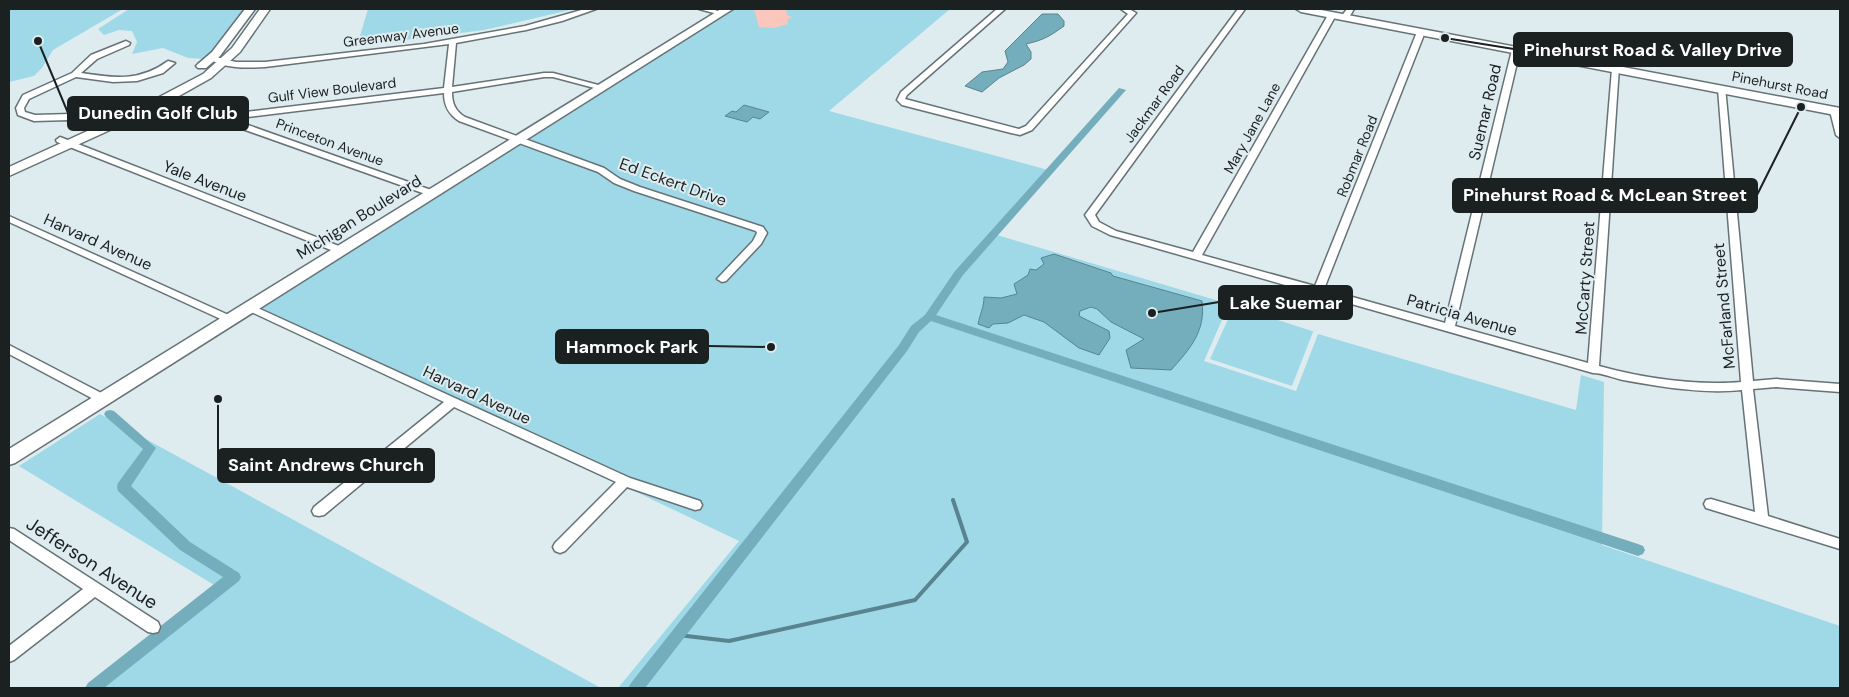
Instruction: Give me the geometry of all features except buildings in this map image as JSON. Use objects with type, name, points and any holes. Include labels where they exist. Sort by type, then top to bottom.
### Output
[{"type":"street","points":[[9,163],[113,125],[188,88],[217,61],[250,9]]},
{"type":"street","points":[[9,172],[92,125],[172,88],[236,50],[265,9]]},
{"type":"street","name":"Greenway Avenue","points":[[217,61],[255,64],[453,41],[515,31],[592,9]]},
{"type":"street","points":[[703,9],[725,11]]},
{"type":"street","points":[[1001,9],[904,94],[901,100],[905,103],[1020,132],[1029,128],[1132,13],[1124,9]]},
{"type":"street","name":"Jackmar Road","points":[[1090,215],[1240,9]]},
{"type":"street","name":"Pinehurst Road","points":[[1301,9],[1332,15],[1347,13],[1421,32],[1837,112]]},
{"type":"street","name":"Michigan Boulevard","points":[[9,458],[515,140],[725,11]]},
{"type":"street","name":"Mary Jane Lane","points":[[1196,256],[1332,15]]},
{"type":"street","name":"Robmar Road","points":[[1318,291],[1421,32]]},
{"type":"street","points":[[453,41],[448,90],[453,113],[462,120],[515,140]]},
{"type":"street","name":"Gulf View Boulevard","points":[[126,43],[94,57],[75,74],[26,97],[20,108],[21,113],[34,118],[71,117],[92,125],[134,125],[220,118],[448,90],[544,75],[554,75],[599,88]]},
{"type":"street","name":"Suemar Road","points":[[1449,328],[1516,50]]},
{"type":"street","points":[[75,74],[120,81],[134,80],[156,73],[171,63]]},
{"type":"street","name":"McCarty Street","points":[[1594,369],[1616,69]]},
{"type":"street","name":"McFarland Street","points":[[1722,89],[1747,385],[1762,520]]},
{"type":"street","points":[[1837,112],[1840,135]]},
{"type":"street","name":"Princeton Avenue","points":[[220,118],[431,193]]},
{"type":"street","name":"Ed Eckert Drive","points":[[515,140],[602,170],[617,181],[637,189],[760,229],[762,233],[757,242],[722,279]]},
{"type":"street","name":"Yale Avenue","points":[[65,142],[340,250]]},
{"type":"street","name":"Patricia Avenue","points":[[1090,215],[1091,220],[1102,229],[1594,369],[1676,385],[1724,388],[1776,383],[1840,388]]},
{"type":"street","name":"Harvard Avenue","points":[[9,220],[229,319]]},
{"type":"street","name":"Harvard Avenue","points":[[249,307],[625,481],[696,505]]},
{"type":"street","points":[[9,349],[103,399]]},
{"type":"street","points":[[318,511],[453,401]]},
{"type":"street","points":[[560,547],[625,481]]},
{"type":"street","points":[[1711,504],[1840,544]]},
{"type":"street","name":"Jefferson Avenue","points":[[9,533],[153,627]]},
{"type":"street","points":[[9,655],[94,589]]},
{"type":"shaded area","points":[[9,9],[123,9],[53,50],[42,68],[34,76],[9,82]]},
{"type":"shaded area","points":[[129,9],[246,9],[207,59],[188,58],[163,48],[132,54],[137,42],[132,31],[119,30],[104,35],[98,29]]},
{"type":"shaded area","points":[[368,9],[574,9],[484,30],[357,46]]},
{"type":"shaded area","points":[[730,9],[950,9],[829,111],[1052,171],[997,235],[1229,304],[1204,361],[1296,391],[1318,334],[1576,410],[1581,375],[1604,382],[1602,545],[1840,626],[1840,688],[618,688],[739,541],[249,307]]},
{"type":"shaded area","points":[[1042,14],[1058,14],[1064,21],[1064,26],[1038,41],[1026,44],[1031,52],[1031,59],[1024,65],[999,78],[982,92],[965,86],[982,72],[1003,69],[1008,62],[1005,51]]},
{"type":"shaded area","points":[[744,105],[769,112],[760,119],[753,117],[747,122],[725,116],[732,111],[736,112]]},
{"type":"shaded area","points":[[1054,254],[1111,273],[1113,276],[1202,301],[1202,321],[1195,339],[1171,370],[1131,368],[1126,350],[1144,339],[1111,322],[1097,309],[1091,307],[1080,311],[1079,316],[1109,331],[1110,338],[1099,355],[1079,348],[1044,322],[1024,315],[1008,323],[993,324],[989,328],[978,324],[984,297],[1001,298],[1017,294],[1014,284],[1028,275],[1030,269],[1036,270],[1044,264],[1041,258]]},
{"type":"shaded area","points":[[1234,306],[1315,332],[1313,332],[1292,386],[1210,359]]},
{"type":"shaded area","points":[[100,414],[601,688],[93,688],[219,588],[19,466]]},
{"type":"waterway","points":[[929,317],[959,273],[1122,90]]},
{"type":"waterway","points":[[636,688],[903,348],[915,329],[929,317]]},
{"type":"waterway","points":[[929,317],[1638,550]]},
{"type":"waterway","points":[[93,688],[234,577],[185,546],[123,487],[150,448],[110,414]]},
{"type":"waterway","points":[[678,635],[729,641],[915,600],[967,542],[953,500]]},
{"type":"place","name":"Pinehurst Road & Valley Drive","points":[[1445,38]]},
{"type":"place","name":"Dunedin Golf Club","points":[[38,41]]},
{"type":"place","name":"Pinehurst Road & McLean Street","points":[[1801,107]]},
{"type":"place","name":"Lake Suemar","points":[[1152,313]]},
{"type":"place","name":"Hammock Park","points":[[771,347]]},
{"type":"place","name":"Saint Andrews Church","points":[[218,399]]}]
